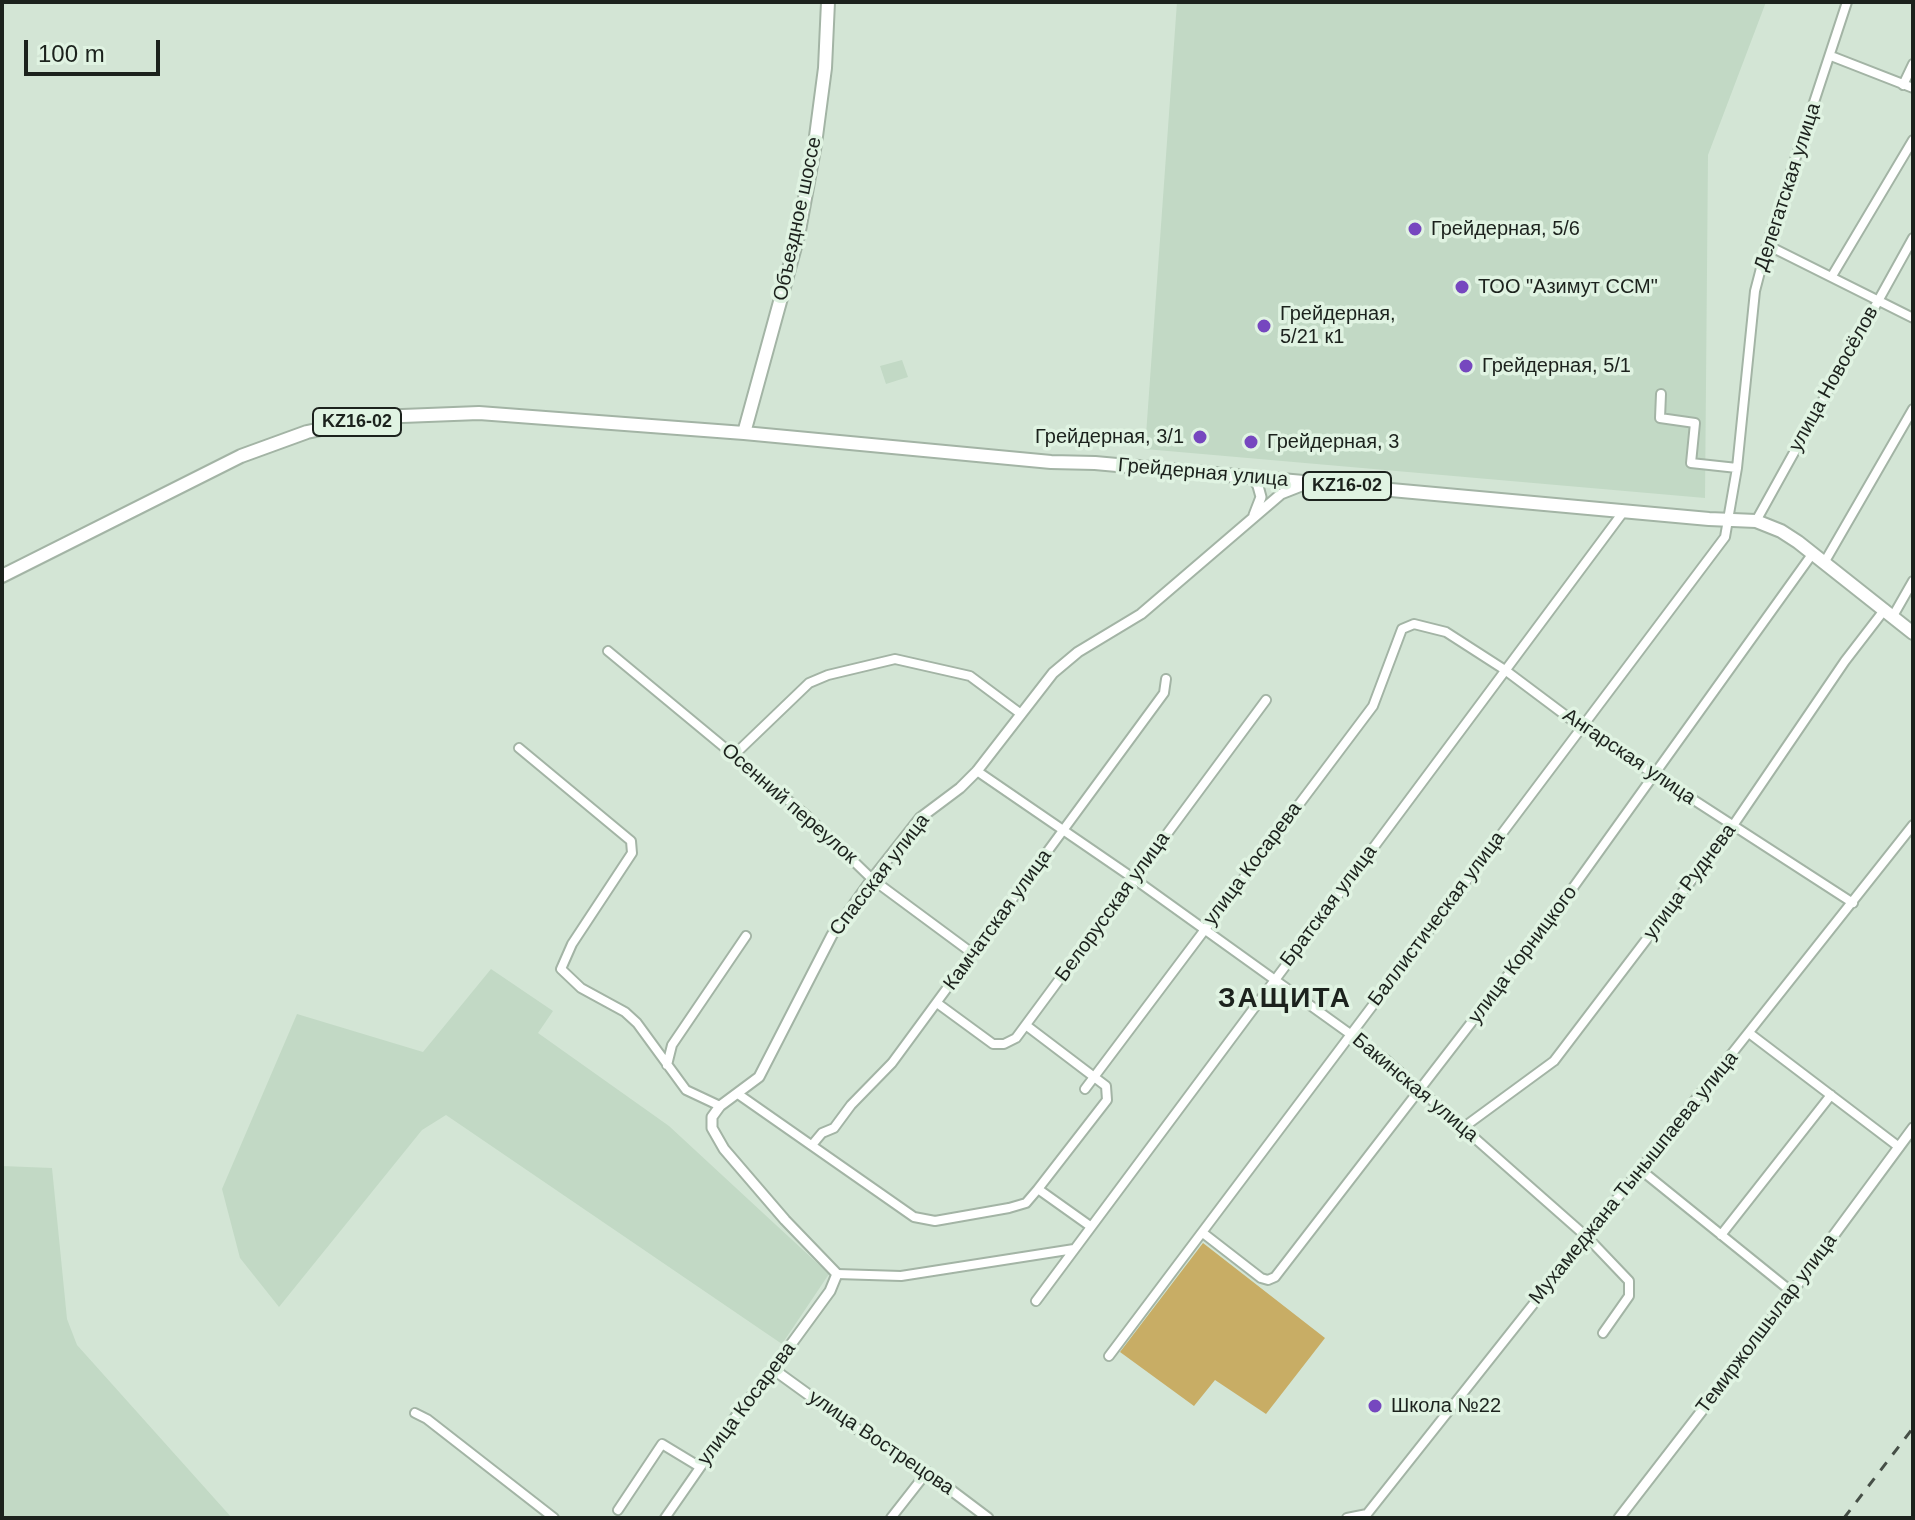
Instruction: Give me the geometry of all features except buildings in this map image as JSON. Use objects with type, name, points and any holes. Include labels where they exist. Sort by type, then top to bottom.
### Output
[{"type":"main road","name":"Объездное шоссе","points":[[744,433],[798,236],[825,68],[828,2]]},
{"type":"main road","name":"KZ16-02","points":[[2,576],[241,456],[307,432],[377,417],[479,413],[744,433]]},
{"type":"main road","name":"Грейдерная улица","points":[[744,433],[1756,521],[1781,531],[1813,553],[1913,633]]},
{"type":"street","name":"Делегатская улица","points":[[1729,518],[1755,291],[1767,245],[1847,2]]},
{"type":"street","points":[[1831,56],[1913,88]]},
{"type":"street","points":[[1903,85],[1913,64]]},
{"type":"street","points":[[1832,276],[1913,140]]},
{"type":"street","name":"улица Новосёлов","points":[[1756,521],[1913,238]]},
{"type":"street","points":[[1767,245],[1913,318]]},
{"type":"street","points":[[1661,394],[1660,418],[1695,423],[1691,463],[1737,468]]},
{"type":"street","points":[[1824,563],[1913,409]]},
{"type":"street","points":[[1252,477],[1261,497],[1253,518]]},
{"type":"street","name":"Спасская улица","points":[[720,1106],[759,1077],[832,935],[872,879],[920,818],[977,771],[1053,673],[1078,652],[1141,614],[1281,494],[1311,482]]},
{"type":"street","name":"Братская улица","points":[[1036,1301],[1624,511]]},
{"type":"street","name":"Баллистическая улица","points":[[1109,1356],[1725,537],[1729,518]]},
{"type":"street","name":"улица Корницкого","points":[[1203,1233],[1261,1278],[1268,1280],[1275,1277],[1542,931],[1813,553]]},
{"type":"street","name":"улица Руднева","points":[[1464,1127],[1554,1061],[1732,827],[1845,661],[1913,581]]},
{"type":"street","name":"Ангарская улица","points":[[1402,629],[1414,624],[1446,632],[1505,670],[1581,727],[1853,903]]},
{"type":"street","name":"улица Косарева","points":[[1085,1089],[1373,706],[1402,629]]},
{"type":"street","name":"Осенний переулок","points":[[608,651],[806,815],[872,879],[972,953]]},
{"type":"street","points":[[734,755],[809,683],[828,675],[895,659],[970,676],[1021,714]]},
{"type":"street","name":"Камчатская улица","points":[[812,1145],[822,1133],[834,1128],[851,1105],[892,1063],[1164,693],[1166,679]]},
{"type":"street","name":"Белорусская улица","points":[[937,1003],[993,1044],[1004,1044],[1016,1038],[1266,700]]},
{"type":"street","points":[[519,748],[631,841],[632,853],[572,944],[561,969],[581,988],[625,1012],[637,1023],[686,1090],[720,1106],[712,1117],[712,1128],[724,1149],[837,1274],[901,1276],[1075,1249]]},
{"type":"street","name":"Бакинская улица","points":[[977,771],[1133,878],[1385,1059],[1588,1238],[1629,1281],[1629,1296],[1603,1333]]},
{"type":"street","name":"Мухамеджана Тынышпаева улица","points":[[1347,1518],[1370,1516],[1913,825]]},
{"type":"street","points":[[667,1065],[672,1045],[746,936]]},
{"type":"street","points":[[738,1094],[914,1217],[935,1221],[1009,1208],[1026,1203],[1107,1100],[1106,1086],[1027,1026]]},
{"type":"street","points":[[1749,1033],[1899,1147]]},
{"type":"street","points":[[1721,1235],[1831,1095]]},
{"type":"street","name":"Темиржолшылар улица","points":[[1619,1518],[1913,1128]]},
{"type":"street","points":[[1641,1170],[1792,1292]]},
{"type":"street","points":[[1038,1189],[1090,1226]]},
{"type":"street","name":"улица Косарева","points":[[665,1518],[759,1384],[830,1291],[837,1274]]},
{"type":"street","name":"улица Вострецова","points":[[773,1369],[849,1424],[927,1472],[988,1518]]},
{"type":"street","points":[[415,1413],[427,1419],[554,1518]]},
{"type":"street","points":[[618,1510],[662,1444],[700,1467]]},
{"type":"street","points":[[891,1518],[927,1472]]},
{"type":"shaded area","points":[[1177,2],[1766,2],[1708,155],[1705,498],[1145,449]]},
{"type":"shaded area","points":[[902,360],[908,377],[886,384],[880,366]]},
{"type":"shaded area","points":[[491,969],[553,1011],[538,1033],[669,1126],[829,1274],[782,1344],[446,1115],[422,1130],[279,1307],[240,1258],[222,1189],[297,1014],[423,1052]]},
{"type":"shaded area","points":[[2,1166],[52,1168],[67,1319],[77,1345],[232,1518],[2,1518]]},
{"type":"shaded area","points":[[1203,1243],[1325,1338],[1266,1414],[1215,1380],[1194,1406],[1120,1352]]},
{"type":"railway","points":[[1844,1518],[1913,1428]]},
{"type":"place","name":"Грейдерная, 5/6","points":[[1415,229]]},
{"type":"place","name":"ТОО \"Азимут ССМ\"","points":[[1462,287]]},
{"type":"place","name":"Грейдерная, 5/21 к1","points":[[1264,326]]},
{"type":"place","name":"Грейдерная, 5/1","points":[[1466,366]]},
{"type":"place","name":"Грейдерная, 3/1","points":[[1200,437]]},
{"type":"place","name":"Грейдерная, 3","points":[[1251,442]]},
{"type":"place","name":"Школа №22","points":[[1375,1406]]},
{"type":"district","name":"ЗАЩИТА","points":[[1285,999]]}]
